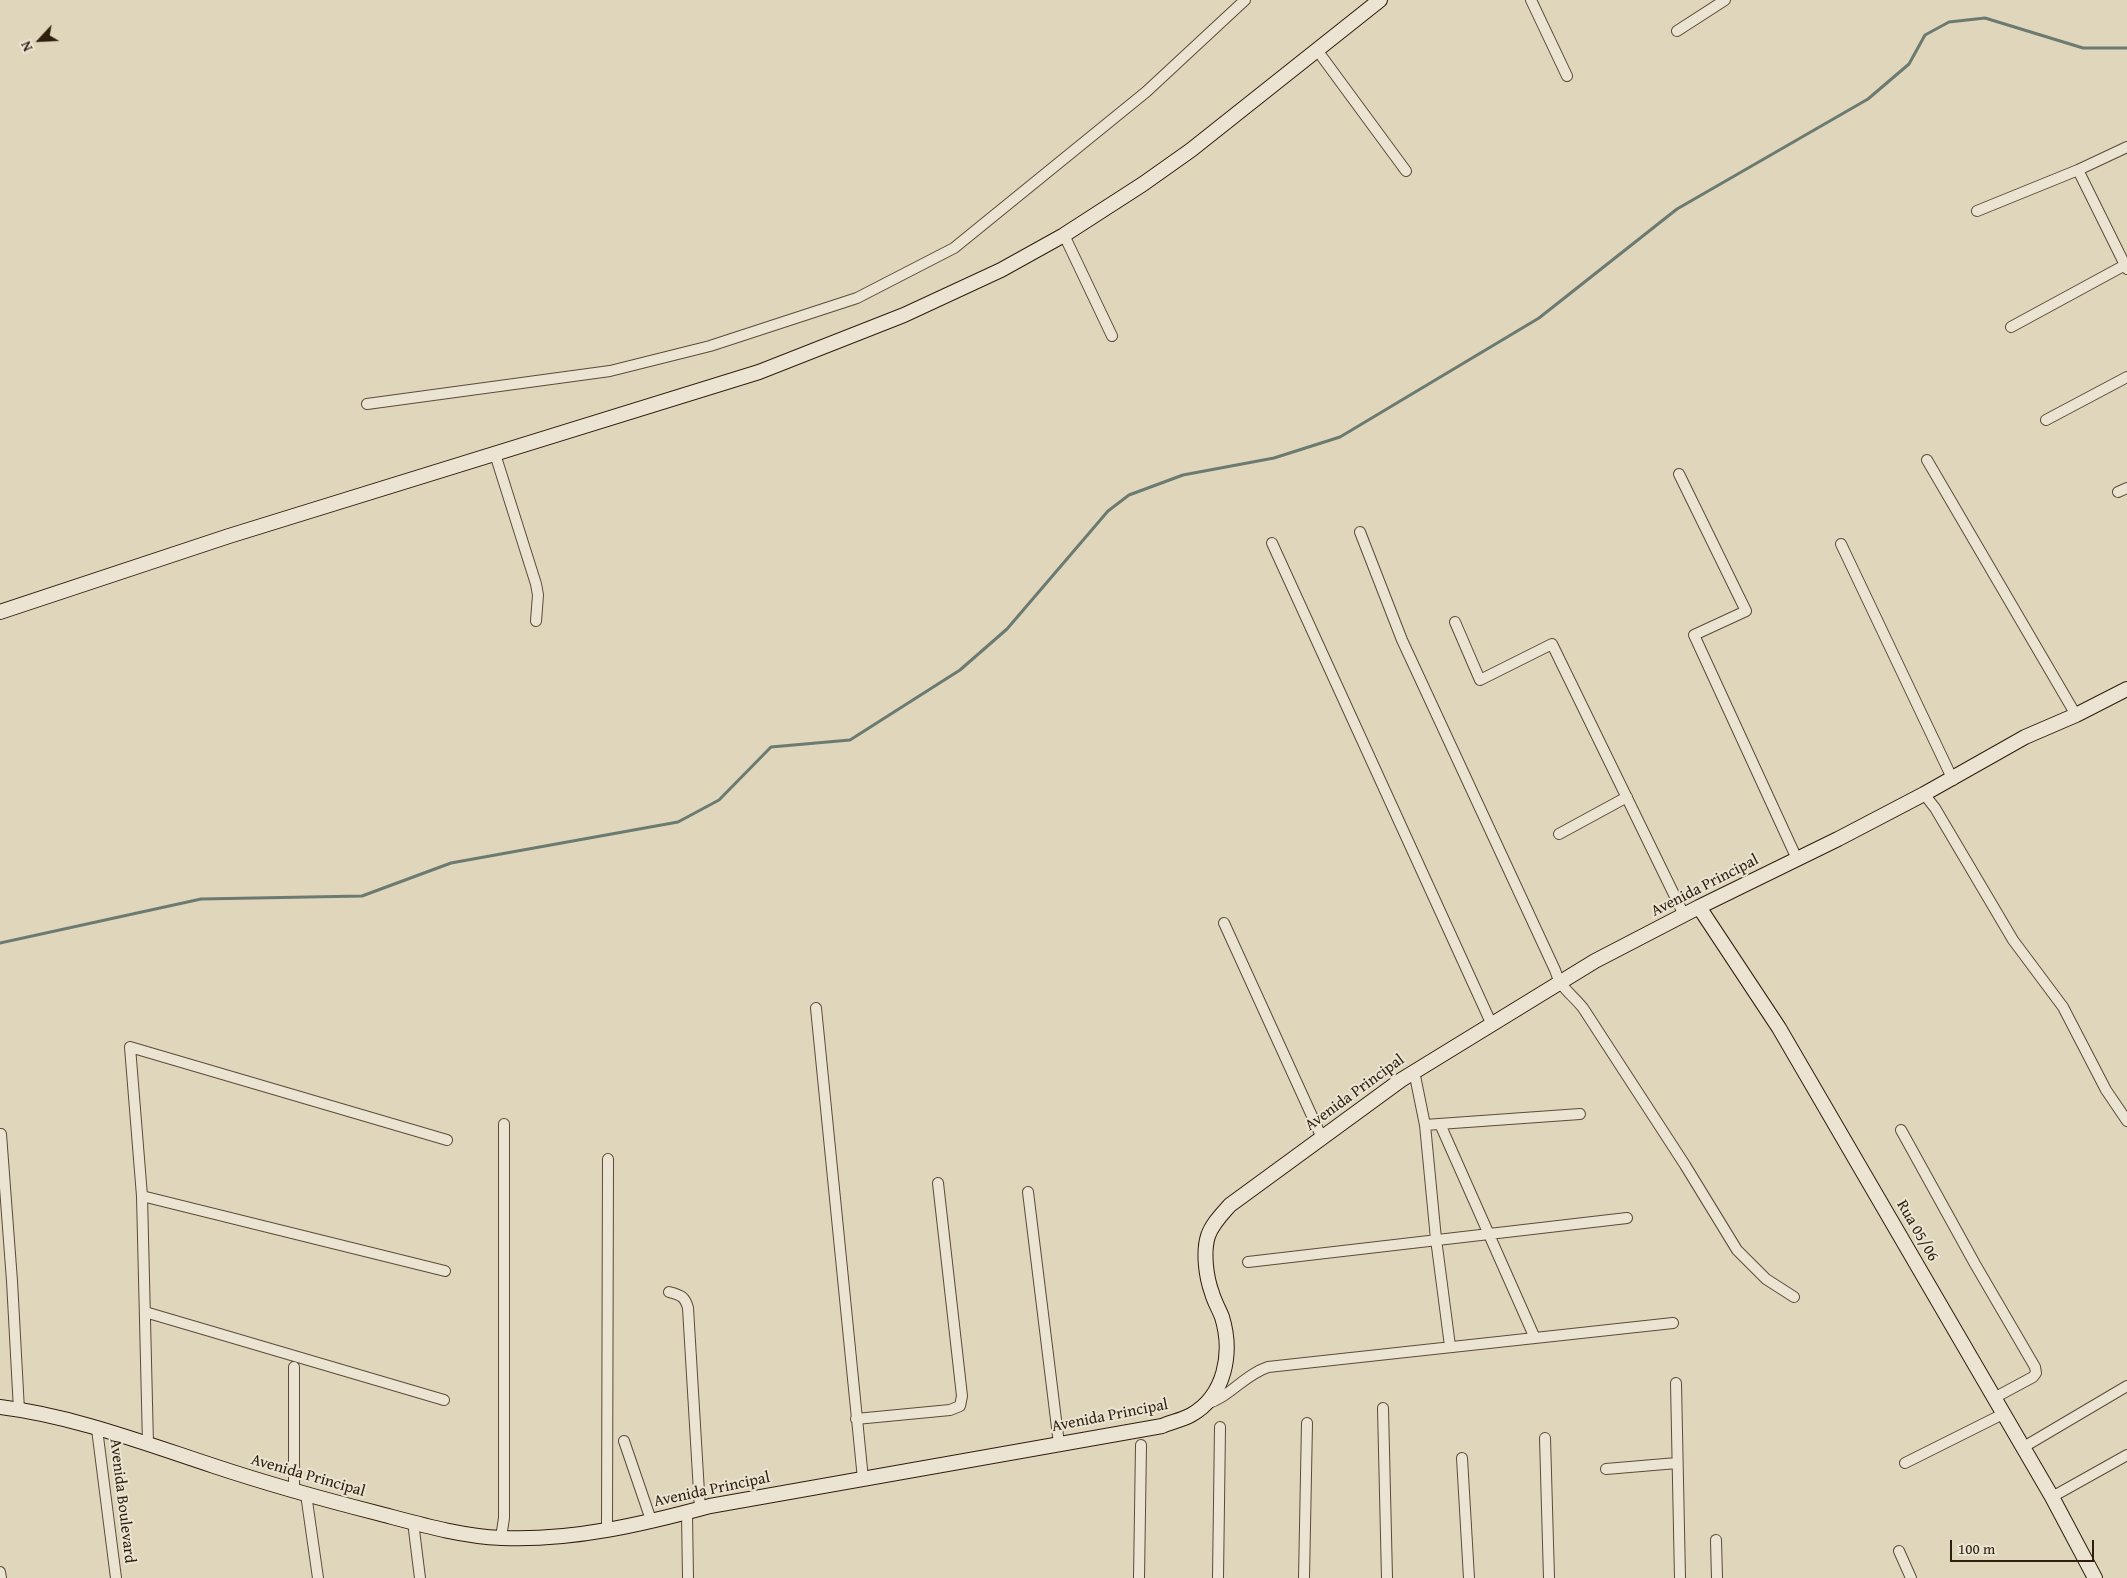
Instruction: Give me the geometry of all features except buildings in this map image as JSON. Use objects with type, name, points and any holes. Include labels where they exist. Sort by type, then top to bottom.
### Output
[{"type":"street","points":[[367,404],[610,371],[710,346],[857,298],[954,248],[1146,92],[1245,0]]},
{"type":"street","points":[[0,612],[229,536],[768,369],[904,315],[1001,270],[1064,235],[1191,150],[1380,0]]},
{"type":"street","points":[[1531,0],[1567,76]]},
{"type":"street","points":[[1677,31],[1725,0]]},
{"type":"street","points":[[1317,50],[1406,171]]},
{"type":"street","points":[[1977,211],[2078,170],[2127,147]]},
{"type":"street","points":[[2011,327],[2126,266],[2078,170]]},
{"type":"street","points":[[1064,235],[1112,336]]},
{"type":"street","points":[[2046,420],[2127,377]]},
{"type":"street","points":[[495,454],[536,584],[538,595],[536,621]]},
{"type":"street","points":[[1927,460],[2076,715]]},
{"type":"street","points":[[1679,474],[1746,611],[1694,635],[1797,859]]},
{"type":"street","points":[[1360,532],[1402,640],[1555,970],[1559,984],[1572,994],[1583,1008],[1685,1165],[1737,1250],[1766,1279],[1794,1297]]},
{"type":"street","points":[[1272,543],[1492,1026]]},
{"type":"street","points":[[1841,544],[1952,779]]},
{"type":"street","points":[[1455,622],[1480,680],[1552,644],[1684,915]]},
{"type":"street","name":"Avenida Principal","points":[[0,1408],[19,1410],[97,1429],[300,1492],[452,1533],[501,1538],[532,1538],[607,1529],[863,1479],[1162,1426],[1191,1415],[1206,1404],[1216,1392],[1222,1378],[1227,1352],[1226,1334],[1222,1316],[1212,1292],[1207,1273],[1206,1255],[1208,1236],[1220,1216],[1230,1205],[1414,1071],[1492,1026],[1595,961],[1924,794],[2025,737],[2076,715],[2127,689]]},
{"type":"street","points":[[1924,794],[1935,808],[2013,940],[2063,1008],[2106,1090],[2127,1121]]},
{"type":"street","points":[[1559,834],[1627,797]]},
{"type":"street","name":"Rua 05/06","points":[[1699,907],[1779,1028],[2052,1497],[2095,1578]]},
{"type":"street","points":[[1224,923],[1322,1138]]},
{"type":"street","points":[[816,1008],[863,1479]]},
{"type":"street","points":[[148,1444],[142,1196],[130,1048],[447,1140]]},
{"type":"street","points":[[1414,1071],[1426,1125],[1436,1240],[1450,1346]]},
{"type":"street","points":[[1426,1125],[1580,1114]]},
{"type":"street","points":[[501,1538],[504,1518],[504,1124]]},
{"type":"street","points":[[1440,1124],[1534,1336]]},
{"type":"street","points":[[1901,1130],[1975,1264],[2035,1367],[2036,1373],[2032,1377],[1994,1398]]},
{"type":"street","points":[[0,1134],[12,1281],[19,1410]]},
{"type":"street","points":[[607,1529],[608,1159]]},
{"type":"street","points":[[856,1419],[950,1410],[960,1406],[962,1396],[938,1183]]},
{"type":"street","points":[[1028,1192],[1059,1444]]},
{"type":"street","points":[[142,1196],[445,1271]]},
{"type":"street","points":[[1248,1262],[1627,1218]]},
{"type":"street","points":[[669,1292],[682,1295],[686,1299],[688,1308],[694,1511],[688,1578]]},
{"type":"street","points":[[145,1312],[444,1400]]},
{"type":"street","points":[[1206,1404],[1218,1400],[1259,1370],[1268,1367],[1673,1322]]},
{"type":"street","points":[[294,1367],[300,1492],[318,1578]]},
{"type":"street","points":[[1676,1383],[1680,1578]]},
{"type":"street","points":[[2022,1448],[2127,1386]]},
{"type":"street","points":[[1383,1408],[1387,1578]]},
{"type":"street","points":[[1905,1463],[2003,1414]]},
{"type":"street","points":[[1304,1578],[1307,1423]]},
{"type":"street","points":[[1218,1578],[1220,1427]]},
{"type":"street","name":"Avenida Boulevard","points":[[97,1429],[116,1578]]},
{"type":"street","points":[[1546,1438],[1549,1578]]},
{"type":"street","points":[[624,1441],[651,1520]]},
{"type":"street","points":[[1139,1578],[1141,1445]]},
{"type":"street","points":[[2052,1497],[2127,1455]]},
{"type":"street","points":[[1462,1458],[1469,1578]]},
{"type":"street","points":[[1606,1469],[1677,1463]]},
{"type":"street","points":[[412,1522],[420,1578]]},
{"type":"street","points":[[1716,1540],[1717,1578]]},
{"type":"street","points":[[1899,1551],[1911,1578]]},
{"type":"street","points":[[0,1572],[1,1578]]},
{"type":"waterway","points":[[0,943],[201,899],[362,896],[451,863],[678,822],[719,800],[771,747],[850,740],[960,670],[1007,629],[1108,511],[1129,495],[1183,475],[1274,458],[1340,437],[1539,318],[1677,209],[1868,99],[1909,64],[1925,35],[1949,22],[1985,18],[2083,48],[2127,48]]}]
